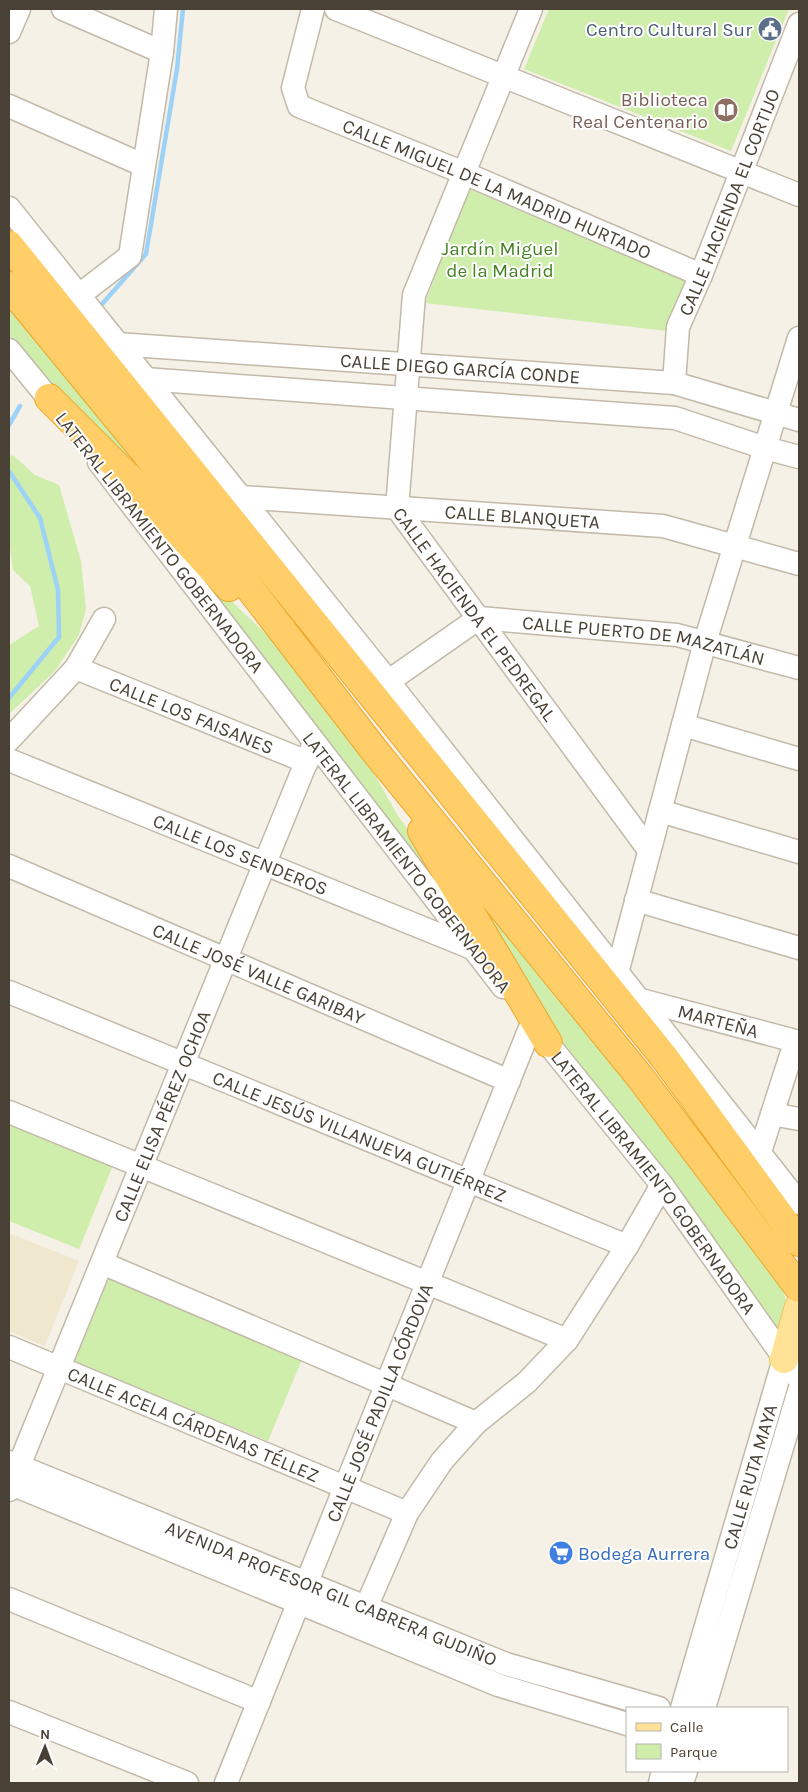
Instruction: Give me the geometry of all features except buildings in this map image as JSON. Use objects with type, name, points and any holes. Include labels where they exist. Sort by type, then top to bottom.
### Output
[{"type":"highway","points":[[9,245],[380,687],[664,1057],[799,1242]]},
{"type":"highway","points":[[9,286],[145,452],[374,750],[640,1077],[799,1288]]},
{"type":"highway","points":[[49,398],[130,479],[221,580],[286,635]]},
{"type":"highway","points":[[374,750],[540,1033]]},
{"type":"main road","points":[[792,1369],[799,1307]]},
{"type":"street","points":[[9,32],[19,9]]},
{"type":"street","points":[[63,9],[162,52]]},
{"type":"street","points":[[78,296],[130,256],[162,52],[166,9]]},
{"type":"street","name":"CALLE MIGUEL DE LA MADRID HURTADO","points":[[313,9],[293,88],[295,99],[299,106],[464,173],[701,275]]},
{"type":"street","points":[[336,9],[799,195]]},
{"type":"street","name":"CALLE HACIENDA EL PEDREGAL","points":[[531,9],[414,295],[397,508],[650,850]]},
{"type":"street","name":"CALLE HACIENDA EL CORTIJO","points":[[674,383],[678,327],[701,275],[799,24]]},
{"type":"street","points":[[9,106],[143,164]]},
{"type":"street","points":[[9,208],[116,344],[241,497],[380,687],[617,973],[799,1203]]},
{"type":"street","points":[[617,973],[706,642],[799,338]]},
{"type":"street","name":"CALLE DIEGO GARCÍA CONDE","points":[[116,344],[674,383],[799,420]]},
{"type":"street","name":"LATERAL LIBRAMIENTO GOBERNADORA","points":[[9,350],[49,398],[311,752],[472,948],[662,1185],[792,1369]]},
{"type":"street","name":"CALLE DIEGO GARCÍA CONDE","points":[[146,379],[675,418],[765,448],[799,456]]},
{"type":"street","name":"CALLE BLANQUETA","points":[[241,497],[663,526],[799,564]]},
{"type":"street","points":[[380,687],[479,618]]},
{"type":"street","name":"CALLE PUERTO DE MAZATLÁN","points":[[479,618],[676,634],[799,668]]},
{"type":"street","points":[[9,740],[76,668],[104,619]]},
{"type":"street","name":"CALLE LOS FAISANES","points":[[76,668],[311,752]]},
{"type":"street","points":[[683,725],[799,759]]},
{"type":"street","name":"CALLE ELISA PÉREZ OCHOA","points":[[11,1477],[59,1368],[311,752]]},
{"type":"street","name":"CALLE LOS SENDEROS","points":[[9,760],[472,948]]},
{"type":"street","points":[[660,811],[799,852]]},
{"type":"street","name":"CALLE JOSÉ VALLE GARIBAY","points":[[9,866],[509,1081]]},
{"type":"street","points":[[636,900],[799,948]]},
{"type":"street","name":"CALLE JESÚS VILLANUEVA GUTIÉRREZ","points":[[9,992],[628,1246]]},
{"type":"street","name":"MARTEÑA","points":[[637,999],[799,1042]]},
{"type":"street","name":"CALLE JOSÉ PADILLA CÓRDOVA","points":[[226,1783],[509,1081],[540,1033]]},
{"type":"street","points":[[760,1152],[791,1055],[799,1057]]},
{"type":"street","points":[[9,1112],[566,1340]]},
{"type":"street","points":[[772,1114],[799,1119]]},
{"type":"street","points":[[362,1617],[407,1513],[442,1461],[476,1423],[527,1382],[566,1340],[628,1246],[662,1185]]},
{"type":"street","points":[[102,1263],[476,1423]]},
{"type":"street","name":"CALLE ACELA CÁRDENAS TÉLLEZ","points":[[9,1347],[407,1513]]},
{"type":"street","name":"CALLE RUTA MAYA","points":[[682,1707],[792,1369]]},
{"type":"street","name":"CALLE RUTA MAYA","points":[[704,1707],[799,1391]]},
{"type":"street","name":"AVENIDA PROFESOR GIL CABRERA GUDIÑO","points":[[11,1477],[362,1617],[506,1664],[656,1707]]},
{"type":"street","points":[[9,1599],[259,1702]]},
{"type":"street","name":"AVENIDA PROFESOR GIL CABRERA GUDIÑO","points":[[362,1617],[498,1685],[626,1724]]},
{"type":"street","points":[[498,1685],[506,1664]]},
{"type":"street","points":[[9,1712],[187,1783]]},
{"type":"shaded area","points":[[9,1233],[79,1261],[45,1346],[9,1331]]},
{"type":"green space","points":[[549,9],[789,9],[731,151],[524,69]]},
{"type":"green space","name":"Jardín Miguel de la Madrid","points":[[469,189],[688,282],[667,331],[425,303]]},
{"type":"green space","points":[[9,304],[180,516],[64,402],[9,335]]},
{"type":"green space","points":[[13,455],[35,475],[59,485],[81,561],[86,609],[79,635],[55,671],[9,714],[9,645],[39,626],[30,586],[13,570],[9,540],[9,457]]},
{"type":"green space","points":[[166,531],[226,596],[301,667],[357,743],[398,816],[448,884],[441,890]]},
{"type":"green space","points":[[464,877],[774,1271],[783,1290],[787,1312],[783,1340],[552,1035]]},
{"type":"green space","points":[[9,1120],[114,1163],[79,1249],[9,1221]]},
{"type":"green space","points":[[109,1278],[303,1357],[268,1441],[74,1362]]},
{"type":"waterway","points":[[103,303],[146,254],[177,69],[183,9]]},
{"type":"waterway","points":[[9,425],[20,406]]},
{"type":"waterway","points":[[9,471],[40,518],[58,590],[59,637],[9,698]]},
{"type":"place","name":"Centro Cultural Sur","points":[[770,29]]},
{"type":"place","name":"Biblioteca Real Centenario","points":[[726,110]]},
{"type":"place","name":"Bodega Aurrera","points":[[561,1553]]}]
